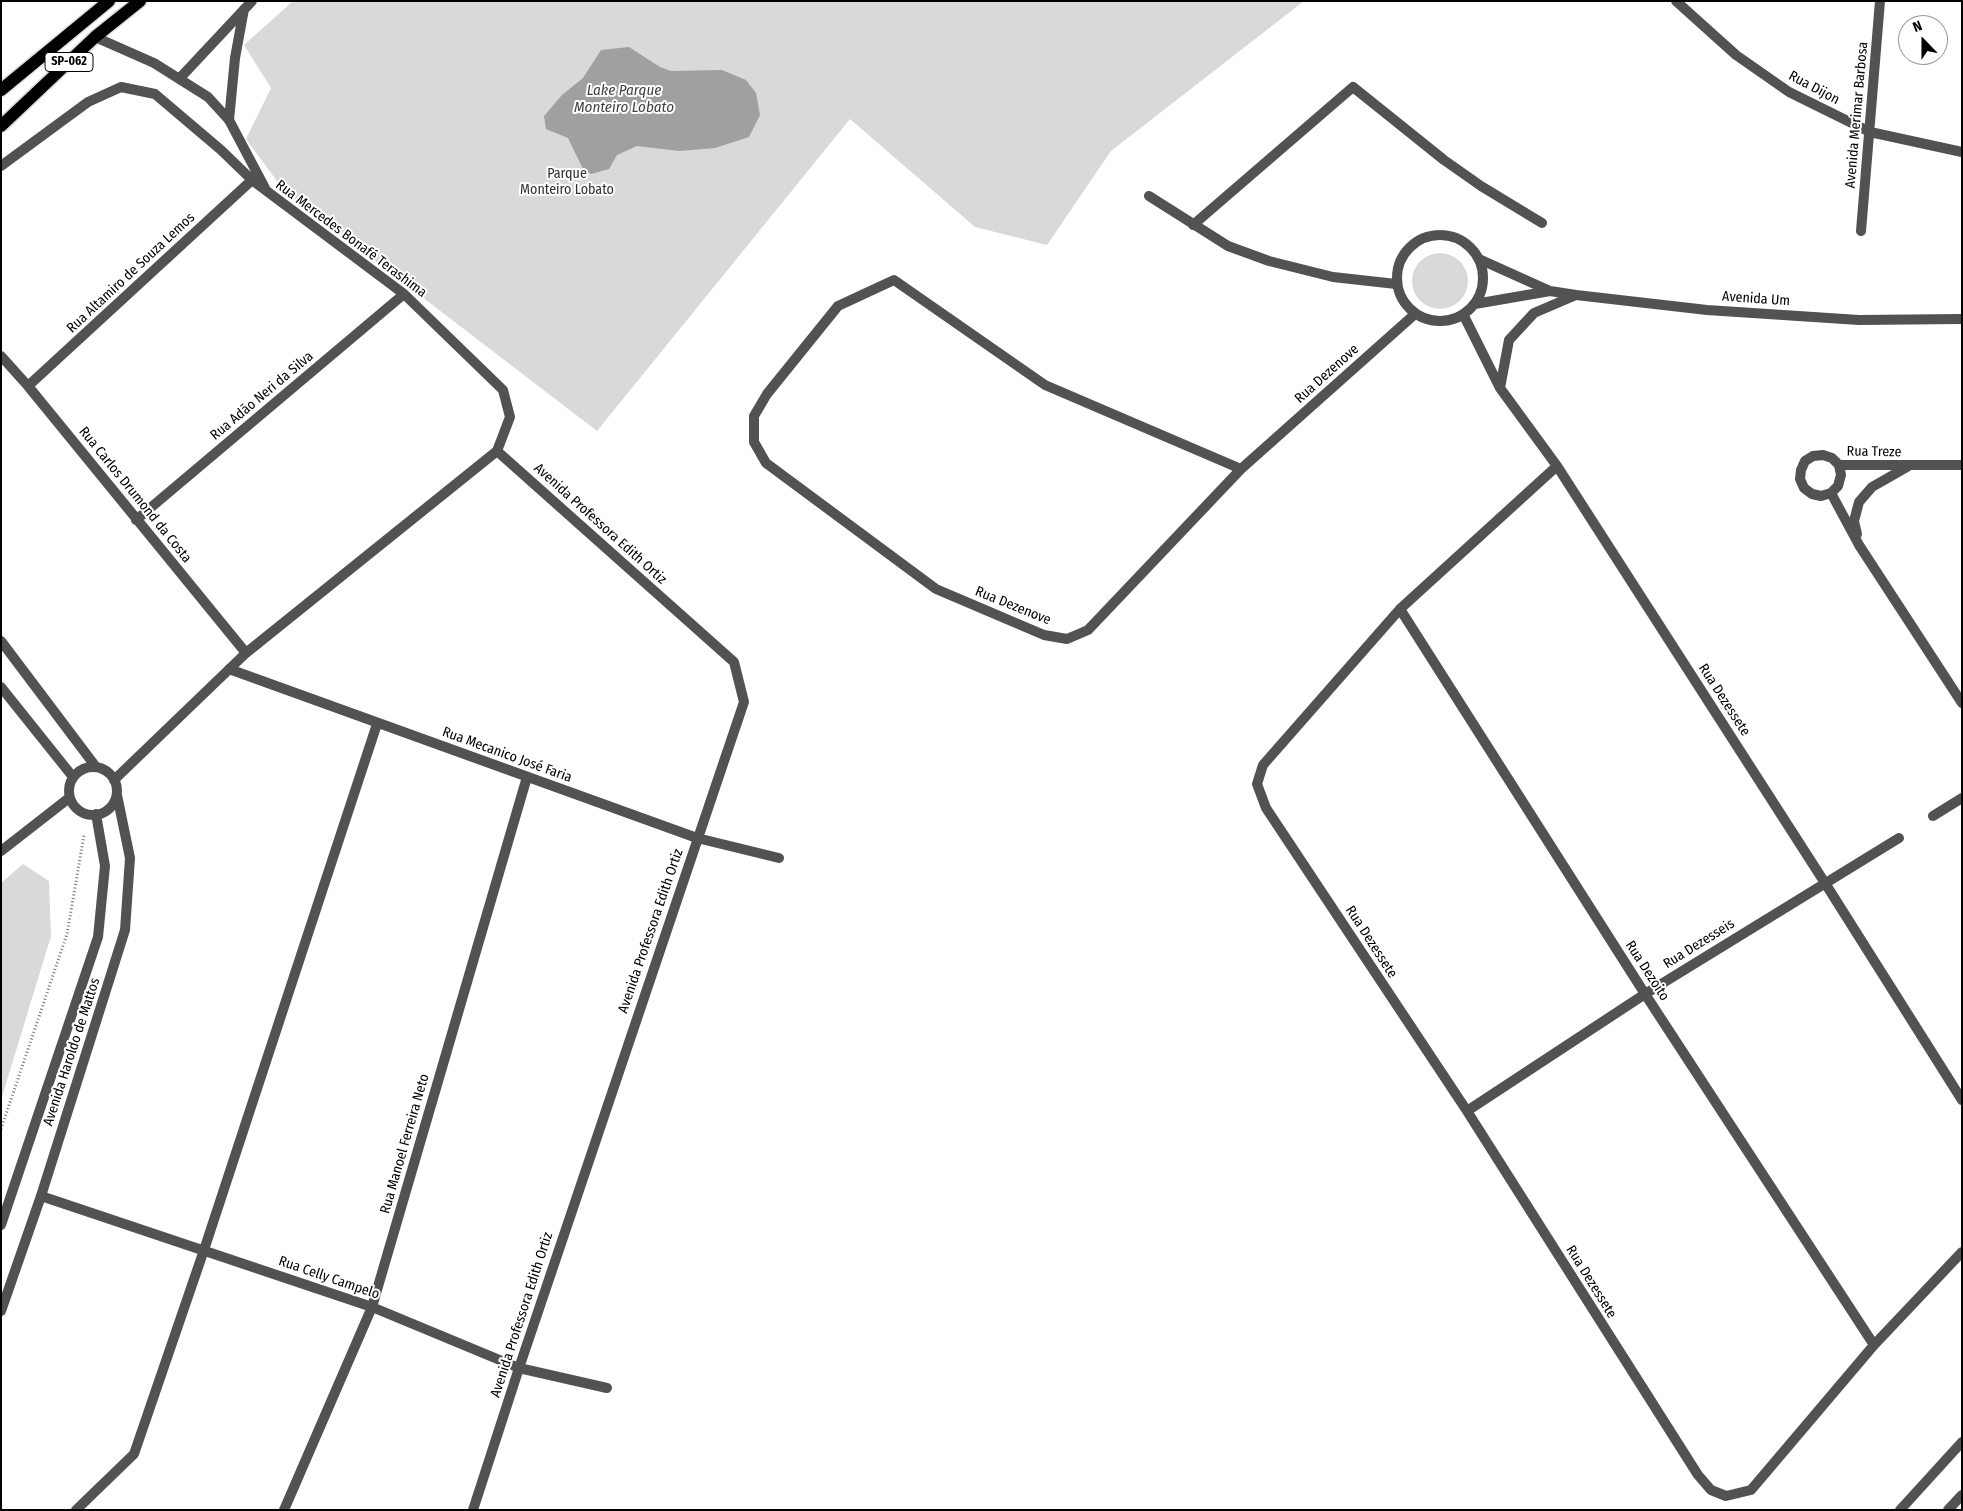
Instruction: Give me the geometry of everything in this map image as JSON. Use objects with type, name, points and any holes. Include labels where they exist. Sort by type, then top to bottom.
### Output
[{"type":"main road","name":"SP-062","points":[[1,90],[109,1]]},
{"type":"main road","name":"SP-062","points":[[1,126],[95,37],[140,1]]},
{"type":"street","points":[[180,78],[252,1]]},
{"type":"street","name":"Rua Dijon","points":[[1676,1],[1736,56],[1789,92],[1870,132],[1962,152]]},
{"type":"street","name":"Avenida Merimar Barbosa","points":[[1861,231],[1880,1]]},
{"type":"street","points":[[229,120],[244,9]]},
{"type":"street","points":[[95,37],[154,63],[208,97],[229,120],[266,192]]},
{"type":"street","name":"Rua Mercedes Bonafé Terashima","points":[[1,166],[88,102],[121,87],[155,94],[221,150],[266,192],[404,294],[503,390],[510,417],[497,450]]},
{"type":"street","points":[[1194,225],[1353,87],[1444,160],[1481,186],[1542,222]]},
{"type":"street","name":"Rua Altamiro de Souza Lemos","points":[[28,386],[252,180]]},
{"type":"street","points":[[1149,196],[1228,246],[1269,260],[1333,277],[1396,284]]},
{"type":"street","points":[[1436,235],[1453,237],[1468,245],[1479,259],[1483,276],[1482,291],[1475,304],[1463,314],[1447,321],[1431,321],[1415,314],[1403,300],[1396,284],[1398,266],[1406,251],[1419,240],[1436,235]]},
{"type":"street","name":"Avenida Um","points":[[1479,259],[1550,290],[1576,295],[1707,310],[1859,320],[1962,319]]},
{"type":"street","name":"Rua Dezenove","points":[[1241,469],[1045,384],[894,280],[838,306],[767,394],[754,416],[754,442],[766,463],[936,589],[1044,635],[1067,639],[1088,630],[1241,469],[1415,314]]},
{"type":"street","name":"Avenida Um","points":[[1475,304],[1550,290]]},
{"type":"street","name":"Rua Adão Neri da Silva","points":[[136,520],[404,294]]},
{"type":"street","points":[[1500,388],[1509,340],[1534,312],[1576,295]]},
{"type":"street","name":"Rua Dezessete","points":[[1463,314],[1500,388],[1556,466],[1825,883],[1962,1100]]},
{"type":"street","name":"Rua Carlos Drumond da Costa","points":[[1,356],[28,386],[246,653]]},
{"type":"street","points":[[114,780],[246,653],[497,450]]},
{"type":"street","name":"Avenida Professora Edith Ortiz","points":[[473,1510],[519,1368],[744,702],[734,662],[497,450]]},
{"type":"street","name":"Rua Treze","points":[[1823,455],[1832,458],[1838,465],[1841,476],[1838,486],[1831,493],[1821,496],[1812,494],[1804,488],[1800,479],[1805,461],[1813,456],[1823,455]]},
{"type":"street","name":"Rua Treze","points":[[1838,465],[1962,465]]},
{"type":"street","points":[[1400,610],[1556,466]]},
{"type":"street","name":"Rua Treze","points":[[1859,545],[1854,521],[1859,502],[1872,487],[1908,466]]},
{"type":"street","points":[[1831,493],[1859,545],[1962,703]]},
{"type":"street","name":"Rua Dezessete","points":[[1400,610],[1263,765],[1257,784],[1266,808],[1467,1111],[1698,1475],[1711,1490],[1726,1496],[1751,1490],[1874,1345],[1962,1252]]},
{"type":"street","name":"Rua Dezoito","points":[[1400,610],[1645,994],[1874,1345]]},
{"type":"street","points":[[1,641],[96,767],[110,773],[114,780],[117,795],[110,808],[91,814],[79,811],[70,798],[68,790],[73,777],[81,770],[96,767]]},
{"type":"street","name":"Rua Mecanico José Faria","points":[[229,669],[697,838],[779,858]]},
{"type":"street","points":[[1,687],[73,777]]},
{"type":"street","points":[[76,1510],[134,1454],[204,1250],[377,724]]},
{"type":"street","name":"Rua Manoel Ferreira Neto","points":[[284,1510],[372,1306],[527,777]]},
{"type":"street","name":"Avenida Haroldo de Mattos","points":[[1,1312],[40,1196],[124,930],[130,858],[117,795]]},
{"type":"street","points":[[1,851],[70,798]]},
{"type":"street","points":[[1933,816],[1962,798]]},
{"type":"street","name":"Avenida Haroldo de Mattos","points":[[1,1225],[98,937],[105,866],[91,814]]},
{"type":"street","name":"Rua Dezesseis","points":[[1467,1111],[1645,994],[1899,838]]},
{"type":"street","name":"Rua Celly Campelo","points":[[40,1196],[372,1306],[519,1368],[607,1388]]},
{"type":"street","points":[[1900,1510],[1962,1442]]},
{"type":"street","points":[[1948,1510],[1962,1495]]},
{"type":"path","points":[[1,1129],[67,934],[91,814]]},
{"type":"green space","name":"Parque Monteiro Lobato","points":[[293,1],[1304,1],[1111,151],[1047,245],[975,227],[850,119],[597,431],[285,192],[246,139],[271,88],[244,45]]},
{"type":"green space","points":[[1440,253],[1451,255],[1460,261],[1466,270],[1468,281],[1466,292],[1460,301],[1451,307],[1440,309],[1429,307],[1420,301],[1414,292],[1412,281],[1414,270],[1420,261],[1429,255]]},
{"type":"green space","points":[[23,864],[49,881],[51,936],[1,1100],[1,883]]},
{"type":"water","name":"Lake Parque Monteiro Lobato","points":[[629,47],[660,67],[671,71],[722,70],[746,80],[756,93],[760,115],[749,137],[715,148],[679,151],[637,146],[617,155],[609,169],[591,174],[583,169],[568,138],[546,129],[544,116],[562,95],[583,78],[601,50]]}]
